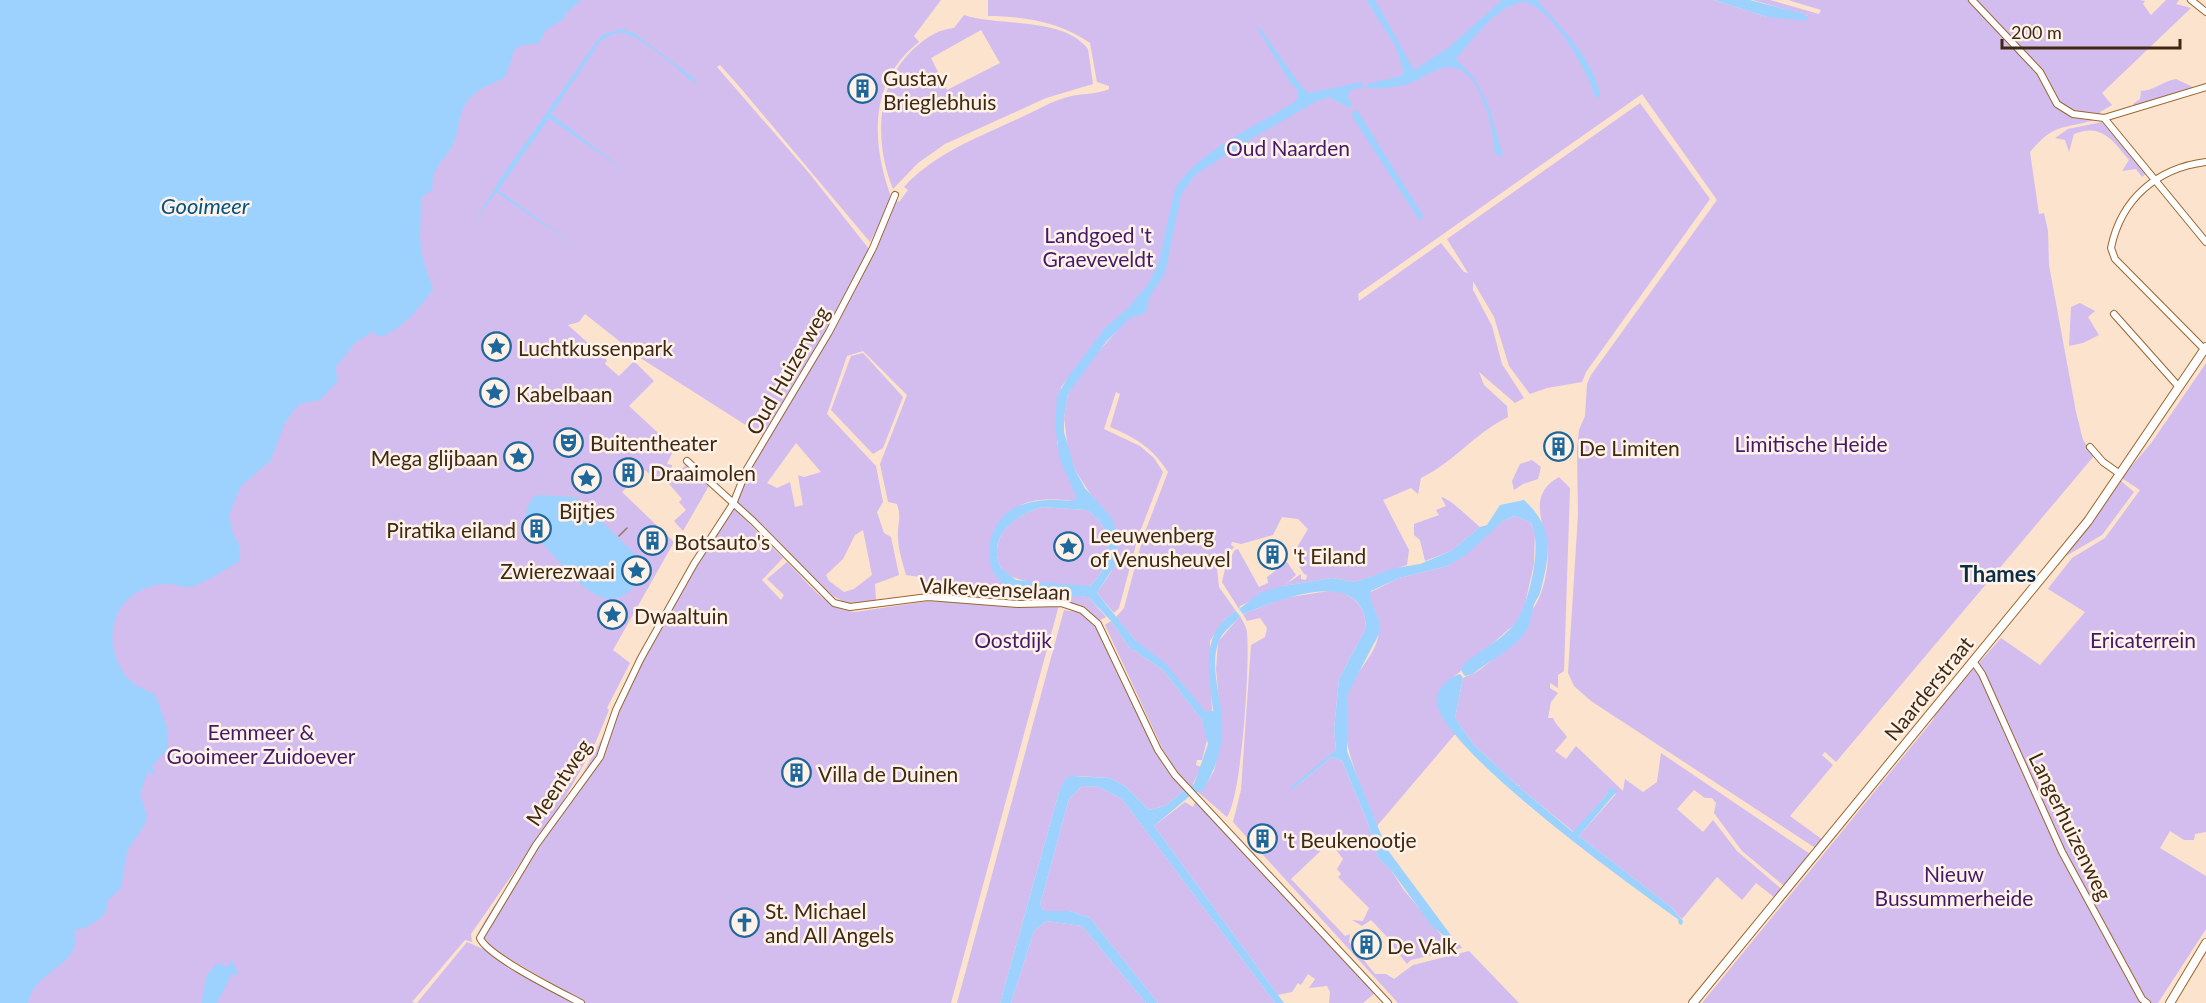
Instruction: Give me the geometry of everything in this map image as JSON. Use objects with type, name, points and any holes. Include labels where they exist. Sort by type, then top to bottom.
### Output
[{"type":"main road","points":[[2170,1003],[2206,943]]},
{"type":"street","points":[[1972,0],[2040,72],[2057,104],[2073,114],[2103,118],[2206,87]]},
{"type":"street","points":[[2191,0],[2206,12]]},
{"type":"street","points":[[2103,118],[2206,242]]},
{"type":"street","points":[[2205,348],[2113,254],[2112,242],[2128,205],[2154,179],[2181,167],[2206,162]]},
{"type":"street","name":"Oud Huizerweg","points":[[733,504],[747,469],[829,332],[873,248],[896,195]]},
{"type":"street","points":[[2114,314],[2179,387]]},
{"type":"street","name":"Naarderstraat","points":[[1693,1003],[2088,520],[2205,348]]},
{"type":"street","points":[[2090,447],[2103,462],[2120,474]]},
{"type":"street","points":[[687,461],[733,504]]},
{"type":"street","name":"Valkeveenselaan","points":[[733,504],[834,603],[850,607],[928,597],[1018,604],[1061,603],[1082,610],[1098,624],[1158,750],[1183,784],[1388,1003]]},
{"type":"street","name":"Meentweg","points":[[580,1003],[507,962],[483,946],[480,938],[536,845],[600,757],[616,710],[641,658],[694,564],[733,504]]},
{"type":"street","name":"Langerhuizenweg","points":[[1972,661],[1983,674],[2062,852],[2134,984],[2147,1003]]},
{"type":"green space","name":"Eemmeer & Gooimeer Zuidoever","points":[[0,0],[941,0],[914,36],[919,42],[902,58],[890,75],[883,95],[878,115],[878,136],[880,157],[892,199],[870,242],[738,85],[720,65],[717,67],[809,173],[869,249],[840,310],[763,436],[642,359],[585,314],[579,322],[568,325],[607,360],[605,364],[619,376],[634,361],[654,381],[629,406],[669,443],[672,453],[667,464],[672,465],[672,469],[665,466],[662,479],[655,479],[645,470],[622,492],[674,542],[613,650],[630,663],[607,708],[609,710],[594,746],[562,803],[471,934],[472,942],[465,940],[412,1002],[416,1003],[0,1003]]},
{"type":"green space","points":[[988,0],[1714,0],[1767,17],[1808,16],[1753,0],[1770,0],[1819,14],[1821,10],[1788,0],[2140,0],[2145,1],[2143,4],[2151,15],[2166,0],[2179,0],[2176,4],[2191,8],[2102,93],[2112,105],[2100,112],[2101,115],[2097,119],[2053,131],[2030,152],[2039,214],[2044,213],[2048,231],[2049,265],[2076,412],[2083,440],[2094,456],[1836,762],[1825,752],[1822,755],[1833,765],[1790,816],[1823,840],[1817,849],[1591,701],[1574,686],[1568,673],[1578,515],[1577,449],[1579,430],[1585,416],[1587,384],[1591,375],[1717,200],[1642,94],[1358,294],[1359,301],[1441,243],[1464,272],[1468,273],[1447,239],[1640,103],[1710,199],[1586,372],[1582,382],[1547,388],[1530,394],[1509,366],[1494,317],[1473,281],[1473,290],[1492,326],[1502,364],[1524,398],[1515,403],[1479,372],[1484,385],[1507,406],[1508,417],[1421,478],[1418,494],[1411,488],[1383,500],[1409,550],[1407,565],[1355,582],[1332,578],[1283,586],[1240,606],[1239,609],[1222,582],[1226,565],[1235,550],[1238,549],[1259,587],[1268,583],[1267,577],[1287,562],[1296,575],[1286,584],[1301,574],[1301,579],[1306,580],[1307,575],[1297,563],[1299,554],[1296,549],[1308,529],[1298,519],[1282,517],[1273,535],[1241,544],[1232,542],[1231,545],[1234,547],[1217,568],[1219,587],[1236,611],[1224,620],[1210,641],[1212,712],[1206,712],[1135,640],[1116,617],[1124,608],[1143,537],[1168,472],[1156,456],[1143,445],[1110,427],[1120,394],[1116,392],[1104,429],[1140,446],[1154,458],[1163,472],[1138,537],[1119,608],[1114,613],[1097,593],[1111,572],[1118,551],[1093,498],[1075,470],[1068,449],[1064,418],[1068,394],[1090,361],[1116,332],[1097,341],[1061,387],[1057,443],[1078,498],[1073,501],[1042,500],[1020,506],[1003,521],[990,547],[1007,585],[1015,589],[1017,595],[1014,598],[992,594],[994,604],[1059,605],[951,1003],[586,1003],[487,946],[479,939],[478,933],[497,901],[563,809],[687,580],[732,506],[783,558],[762,580],[781,600],[784,595],[767,579],[787,562],[826,600],[845,610],[855,612],[929,601],[955,602],[951,594],[933,592],[920,577],[906,575],[898,542],[897,504],[888,502],[880,464],[907,395],[863,351],[847,356],[827,414],[876,466],[883,502],[877,512],[884,533],[891,537],[899,575],[875,584],[876,602],[846,603],[833,596],[734,500],[855,287],[853,295],[895,200],[899,202],[908,190],[904,187],[931,164],[977,138],[1059,100],[1109,89],[1109,86],[1097,82],[1090,43],[1079,36],[1041,22],[1015,17],[988,16]],"holes":[[[796,443],[821,472],[804,477],[798,475],[803,505],[795,507],[790,482],[777,488],[767,483]],[[863,530],[872,575],[854,589],[844,592],[829,581],[826,575],[843,559],[855,535]]]},
{"type":"green space","points":[[964,15],[1063,31],[1088,49],[1093,84],[1046,98],[945,144],[918,163],[893,189],[883,152],[881,132],[886,94],[903,60],[917,46],[934,34],[954,28]],"holes":[[[981,30],[1000,63],[947,90],[931,58]]]},
{"type":"green space","points":[[2176,79],[2195,88],[2134,107],[2133,104],[2140,99],[2141,91]]},
{"type":"green space","points":[[2102,122],[2147,173],[2142,177],[2136,169],[2122,171],[2129,160],[2112,140],[2099,132],[2084,131],[2074,134],[2069,152],[2065,140],[2055,138],[2068,129]]},
{"type":"green space","points":[[2080,303],[2095,311],[2088,317],[2099,335],[2083,343],[2069,346],[2071,307]]},
{"type":"green space","points":[[863,353],[903,397],[883,448],[873,454],[831,410],[851,356]]},
{"type":"green space","name":"Nieuw Bussummerheide","points":[[2206,363],[2206,832],[2195,834],[2194,840],[2184,840],[2170,831],[2160,848],[2206,876],[2206,929],[2158,1003],[1702,1003],[1933,720],[1937,710],[2001,638],[2040,665],[2085,612],[2048,589],[2072,558],[2105,538],[2140,490],[2123,479],[2123,476],[2152,442]]},
{"type":"green space","points":[[1532,460],[1541,467],[1538,479],[1514,490],[1512,481],[1520,464]]},
{"type":"green space","points":[[687,463],[710,484],[683,531],[674,521],[686,510],[679,502],[682,499],[665,479],[672,480],[677,469],[683,468]]},
{"type":"green space","points":[[1559,477],[1570,488],[1564,671],[1558,675],[1558,688],[1550,683],[1550,688],[1558,693],[1551,702],[1548,718],[1553,718],[1567,737],[1555,751],[1566,759],[1576,746],[1623,791],[1625,779],[1643,792],[1657,782],[1661,753],[1816,858],[1789,890],[1742,851],[1714,813],[1716,803],[1712,798],[1705,798],[1694,790],[1677,809],[1703,832],[1713,820],[1737,851],[1786,893],[1779,901],[1756,883],[1742,900],[1717,877],[1682,919],[1671,907],[1579,836],[1616,794],[1608,793],[1574,832],[1520,788],[1520,785],[1518,786],[1474,745],[1455,718],[1463,678],[1484,667],[1501,651],[1524,623],[1542,592],[1548,560],[1541,518],[1541,500],[1543,491]]},
{"type":"green space","points":[[2121,481],[2134,492],[2102,535],[2066,556]]},
{"type":"green space","points":[[1441,497],[1455,505],[1480,527],[1451,551],[1425,561],[1420,540],[1414,535],[1414,524],[1439,515],[1436,510],[1446,506]]},
{"type":"green space","points":[[1042,507],[1087,510],[1103,527],[1107,537],[1107,557],[1104,567],[1090,586],[1072,587],[1034,583],[1013,577],[1001,568],[997,554],[998,545],[1005,530],[1018,518]]},
{"type":"green space","points":[[1514,516],[1530,522],[1535,532],[1534,564],[1524,608],[1516,623],[1441,688],[1444,719],[1456,733],[1377,826],[1348,748],[1344,715],[1349,689],[1375,647],[1378,637],[1379,623],[1369,593],[1399,578],[1448,566],[1503,521]]},
{"type":"green space","points":[[1019,590],[1088,597],[1106,617],[1098,621],[1072,603],[1021,599]]},
{"type":"green space","points":[[1335,590],[1358,603],[1364,614],[1366,628],[1339,679],[1334,729],[1336,750],[1293,789],[1332,757],[1342,761],[1368,823],[1378,858],[1391,870],[1403,889],[1446,941],[1456,940],[1462,948],[1411,960],[1407,964],[1390,943],[1391,941],[1371,920],[1362,926],[1352,920],[1363,921],[1369,908],[1338,877],[1341,874],[1337,869],[1343,859],[1330,842],[1291,879],[1345,936],[1350,934],[1349,942],[1375,974],[1386,974],[1394,979],[1413,965],[1469,951],[1519,1003],[1398,1003],[1233,822],[1241,790],[1251,645],[1265,637],[1267,628],[1260,618],[1247,621],[1243,614],[1284,598]]},
{"type":"green space","points":[[1064,610],[1082,613],[1093,621],[1140,718],[1185,790],[1165,806],[1149,810],[1126,787],[1110,778],[1077,776],[1059,792],[1000,1003],[957,1003]]},
{"type":"green space","points":[[1240,616],[1247,633],[1246,699],[1237,783],[1227,817],[1198,792],[1202,791],[1214,771],[1222,733],[1216,669],[1218,642]]},
{"type":"green space","points":[[1111,621],[1129,647],[1163,670],[1202,720],[1208,736],[1202,760],[1197,760],[1196,765],[1201,767],[1192,786],[1187,788],[1163,750],[1105,625]]},
{"type":"green space","points":[[1082,786],[1099,787],[1122,799],[1275,1003],[1158,1003],[1090,918],[1070,911],[1044,911],[1040,905],[1069,799]]},
{"type":"green space","points":[[1196,801],[1375,993],[1363,1003],[1329,1003],[1330,992],[1327,986],[1309,988],[1315,979],[1308,974],[1301,985],[1298,983],[1292,992],[1278,995],[1154,826],[1185,802],[1193,807]]},
{"type":"green space","points":[[1046,921],[1082,926],[1146,1003],[1011,1003],[1034,931]]},
{"type":"green space","points":[[467,942],[488,951],[578,1003],[417,1003]]},
{"type":"water","name":"Gooimeer","points":[[0,0],[581,0],[565,14],[564,19],[546,30],[539,43],[515,49],[505,77],[478,91],[466,103],[450,150],[434,174],[433,189],[423,196],[421,201],[420,240],[423,260],[433,289],[416,311],[396,329],[380,337],[372,332],[356,342],[335,368],[338,381],[320,400],[300,404],[294,410],[285,423],[271,460],[241,486],[229,515],[233,534],[239,544],[240,561],[195,586],[167,584],[142,589],[124,604],[118,614],[113,637],[117,659],[128,678],[155,694],[167,727],[168,753],[162,754],[152,767],[154,773],[151,775],[148,771],[140,794],[147,817],[145,824],[127,851],[121,888],[108,900],[106,911],[101,918],[85,928],[75,930],[75,944],[72,952],[37,985],[28,1003],[0,1003]]},
{"type":"water","points":[[1366,0],[1375,0],[1414,70],[1448,48],[1502,0],[1537,0],[1584,57],[1592,70],[1600,97],[1596,98],[1578,58],[1548,17],[1526,2],[1506,8],[1487,23],[1456,59],[1474,78],[1487,102],[1503,156],[1495,154],[1492,129],[1483,100],[1468,76],[1458,69],[1447,67],[1435,70],[1411,83],[1398,86],[1366,88],[1367,84],[1401,76],[1404,72],[1395,45]]},
{"type":"water","points":[[1714,0],[1750,0],[1805,14],[1809,21],[1767,17]]},
{"type":"water","points":[[1259,27],[1301,86],[1309,93],[1362,82],[1363,87],[1350,90],[1348,97],[1352,106],[1349,108],[1329,97],[1317,101],[1249,140],[1195,175],[1181,195],[1165,273],[1149,298],[1147,310],[1141,315],[1130,318],[1106,342],[1068,394],[1064,418],[1064,432],[1075,470],[1085,488],[1112,518],[1118,537],[1115,565],[1097,593],[1135,640],[1165,663],[1206,712],[1213,711],[1209,669],[1211,643],[1224,620],[1236,611],[1240,616],[1223,634],[1216,650],[1215,670],[1222,730],[1218,758],[1202,792],[1192,792],[1187,788],[1194,784],[1208,744],[1202,720],[1163,670],[1129,647],[1111,621],[1088,597],[1031,593],[1002,583],[990,563],[989,550],[996,526],[1014,508],[1035,501],[1072,501],[1077,498],[1060,460],[1055,426],[1057,396],[1068,377],[1105,328],[1128,308],[1149,283],[1159,261],[1175,189],[1198,163],[1213,151],[1295,102],[1298,97],[1297,89],[1290,82],[1257,28]],"holes":[[[1042,507],[1087,510],[1103,527],[1108,546],[1104,567],[1090,586],[1016,580],[1001,568],[997,557],[997,547],[1000,537],[1013,522]]]},
{"type":"water","points":[[622,29],[634,33],[696,80],[696,84],[638,39],[629,34],[615,34],[600,42],[551,114],[628,173],[549,118],[498,190],[580,249],[496,192],[474,223],[503,175],[597,41],[604,34]]},
{"type":"water","points":[[1357,110],[1423,216],[1420,221],[1353,118],[1352,112]]},
{"type":"water","points":[[536,495],[576,497],[632,551],[638,559],[640,569],[634,586],[627,593],[609,599],[599,596],[583,586],[567,570],[538,538],[548,527],[540,519],[529,529],[526,520],[527,511]]},
{"type":"water","points":[[1524,500],[1541,521],[1548,554],[1540,593],[1524,635],[1473,674],[1465,676],[1462,672],[1461,667],[1467,661],[1496,641],[1515,623],[1530,588],[1535,558],[1534,531],[1530,522],[1514,516],[1503,521],[1467,554],[1448,566],[1399,578],[1371,591],[1370,597],[1379,621],[1379,634],[1347,695],[1347,751],[1387,849],[1450,934],[1453,939],[1451,942],[1431,925],[1391,870],[1378,858],[1368,823],[1342,761],[1332,757],[1293,789],[1291,787],[1336,750],[1334,729],[1339,679],[1366,628],[1362,608],[1351,597],[1335,592],[1317,592],[1297,595],[1243,614],[1239,609],[1260,593],[1283,586],[1332,578],[1355,582],[1396,568],[1420,564],[1451,551],[1480,527],[1487,525],[1500,505]]},
{"type":"water","points":[[1460,674],[1463,678],[1455,718],[1474,745],[1518,786],[1521,786],[1520,788],[1573,832],[1608,793],[1608,788],[1618,790],[1579,836],[1671,907],[1683,921],[1682,925],[1679,924],[1678,919],[1544,818],[1473,754],[1449,726],[1437,704],[1438,694],[1443,686]]},
{"type":"water","points":[[1071,776],[1110,778],[1126,787],[1149,810],[1165,806],[1185,790],[1191,795],[1154,826],[1284,1003],[1275,1003],[1122,799],[1099,787],[1082,786],[1069,799],[1040,905],[1044,911],[1070,911],[1090,918],[1158,1003],[1146,1003],[1082,926],[1046,921],[1034,931],[1011,1003],[1000,1003],[1059,792],[1065,779]]},
{"type":"water","points":[[231,959],[239,975],[232,974],[217,1003],[201,1003],[207,974],[218,963],[229,967]]},
{"type":"railway","points":[[619,536],[627,528]]},
{"type":"place","name":"Gustav Brieglebhuis","points":[[862,89]]},
{"type":"place","name":"Luchtkussenpark","points":[[497,347]]},
{"type":"place","name":"Kabelbaan","points":[[495,393]]},
{"type":"place","name":"Buitentheater","points":[[569,442]]},
{"type":"place","name":"De Limiten","points":[[1558,447]]},
{"type":"place","name":"Mega glijbaan","points":[[519,457]]},
{"type":"place","name":"Draaimolen","points":[[629,472]]},
{"type":"place","name":"Bijtjes","points":[[587,479]]},
{"type":"place","name":"Piratika eiland","points":[[537,529]]},
{"type":"place","name":"Botsauto's","points":[[653,541]]},
{"type":"place","name":"Leeuwenberg of Venusheuvel","points":[[1069,546]]},
{"type":"place","name":"'t Eiland","points":[[1272,555]]},
{"type":"place","name":"Zwierezwaai","points":[[636,570]]},
{"type":"place","name":"Dwaaltuin","points":[[613,615]]},
{"type":"place","name":"Villa de Duinen","points":[[797,773]]},
{"type":"place","name":"'t Beukenootje","points":[[1262,839]]},
{"type":"place","name":"St. Michael and All Angels","points":[[744,922]]},
{"type":"place","name":"De Valk","points":[[1366,945]]},
{"type":"district","name":"Thames","points":[[1998,573]]},
{"type":"park label","name":"Oud Naarden","points":[[1288,147]]},
{"type":"park label","name":"Landgoed 't Graeveveldt","points":[[1098,246]]},
{"type":"park label","name":"Limitische Heide","points":[[1811,443]]},
{"type":"park label","name":"Oostdijk","points":[[1013,639]]},
{"type":"park label","name":"Ericaterrein","points":[[2143,639]]}]
